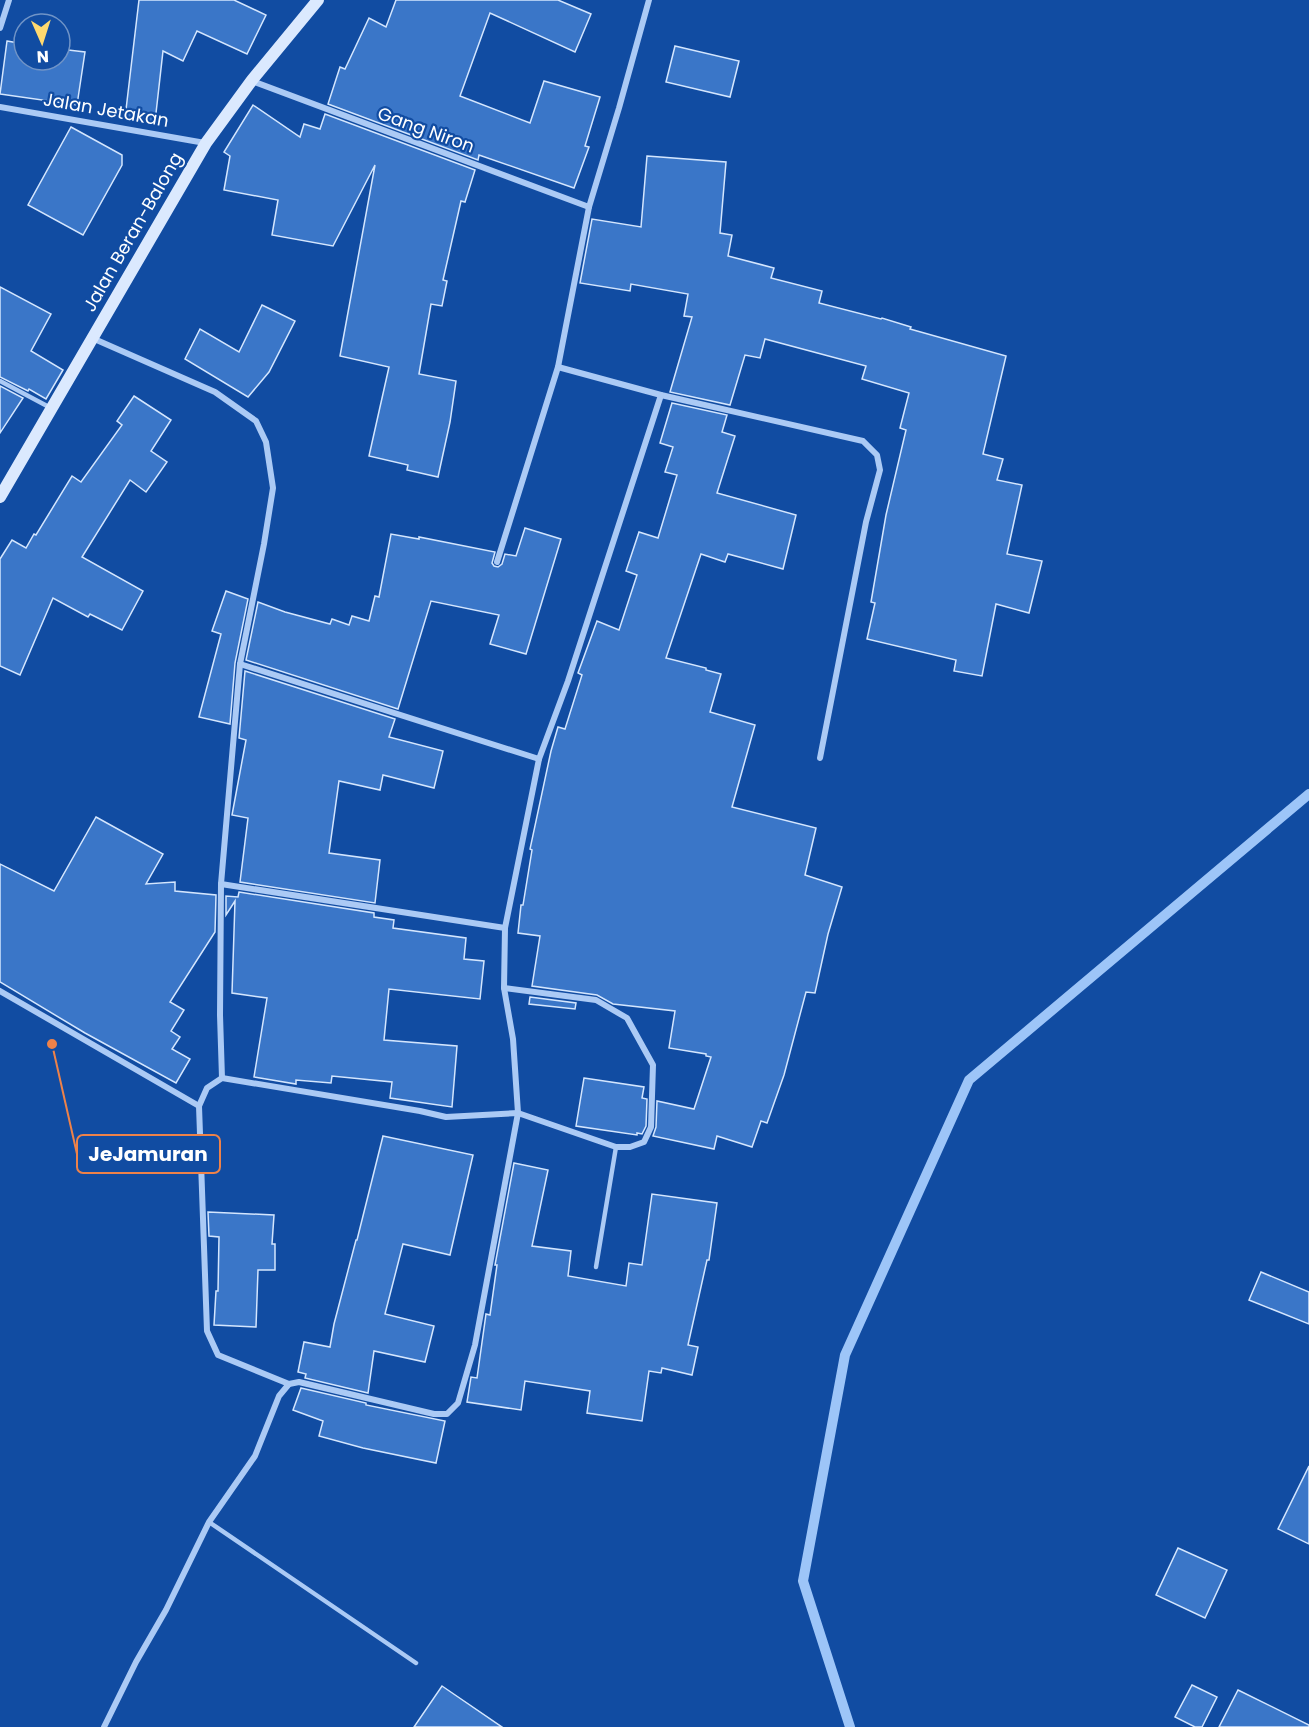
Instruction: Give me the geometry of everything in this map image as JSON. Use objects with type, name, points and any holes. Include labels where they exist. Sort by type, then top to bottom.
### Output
[{"type":"main road","name":"Jalan Beran-Balong","points":[[0,497],[206,143],[252,81],[318,0]]},
{"type":"street","points":[[0,28],[9,0]]},
{"type":"street","points":[[496,562],[558,367],[589,207],[649,0]]},
{"type":"street","name":"Gang Niron","points":[[252,81],[589,207]]},
{"type":"street","name":"Jalan Jetakan","points":[[0,107],[206,143]]},
{"type":"street","points":[[92,338],[215,392],[256,421],[266,442],[273,488],[240,664],[221,884],[222,1078]]},
{"type":"street","points":[[558,367],[661,395],[863,441],[877,455],[880,470],[866,522],[820,758]]},
{"type":"street","points":[[504,988],[596,1000],[627,1018],[653,1065],[651,1127],[644,1142],[630,1147],[616,1147],[518,1113],[446,1117],[222,1078],[207,1088],[199,1106],[207,1331],[218,1355],[289,1384],[299,1382],[434,1414],[447,1414],[458,1403],[475,1345],[518,1113],[513,1039],[504,988],[505,928],[539,759],[568,681],[661,395]]},
{"type":"street","points":[[240,664],[539,759]]},
{"type":"street","points":[[221,884],[505,928]]},
{"type":"street","points":[[0,991],[199,1106]]},
{"type":"street","points":[[104,1727],[136,1662],[166,1610],[209,1522],[255,1456],[279,1396],[289,1384]]},
{"type":"lane","points":[[0,381],[52,408]]},
{"type":"lane","points":[[596,1267],[616,1147]]},
{"type":"lane","points":[[209,1522],[416,1663]]},
{"type":"building","points":[[139,0],[234,0],[266,15],[247,54],[197,31],[183,61],[163,51],[155,122],[125,118]]},
{"type":"building","points":[[396,0],[558,0],[591,14],[575,52],[490,13],[460,96],[530,123],[544,81],[600,97],[585,146],[589,147],[574,188],[479,155],[478,160],[328,104],[340,67],[345,69],[369,18],[386,27]]},
{"type":"building","points":[[7,41],[12,42],[12,72],[72,72],[72,50],[85,52],[77,105],[0,94]]},
{"type":"building","points":[[675,46],[739,61],[730,97],[666,82]]},
{"type":"building","points":[[253,105],[300,137],[304,124],[320,129],[325,114],[475,170],[465,202],[461,201],[443,280],[447,281],[442,306],[431,304],[419,374],[456,381],[438,477],[407,470],[408,465],[369,456],[389,367],[340,356],[375,165],[333,246],[272,235],[278,200],[224,190],[230,156],[224,152]]},
{"type":"building","points":[[71,127],[122,155],[122,165],[83,235],[28,205]]},
{"type":"building","points":[[647,156],[726,162],[720,233],[732,235],[728,256],[774,268],[771,278],[822,291],[819,303],[882,318],[911,327],[910,329],[1006,356],[983,454],[1003,459],[997,480],[1022,485],[1007,554],[1042,561],[1029,613],[996,604],[982,676],[954,671],[956,660],[867,639],[875,603],[871,602],[886,515],[906,430],[900,428],[909,393],[862,379],[866,366],[765,339],[760,358],[745,355],[730,405],[670,392],[692,317],[684,316],[688,294],[631,284],[630,291],[580,283],[592,219],[641,227]]},
{"type":"building","points":[[0,287],[51,314],[31,351],[63,370],[46,399],[0,377]]},
{"type":"building","points":[[262,305],[295,321],[269,372],[248,397],[185,359],[200,329],[239,352]]},
{"type":"building","points":[[0,386],[23,398],[0,433]]},
{"type":"building","points":[[134,396],[171,420],[151,451],[167,462],[146,492],[130,480],[82,557],[143,591],[122,630],[90,614],[88,617],[53,598],[20,675],[0,666],[0,559],[12,540],[26,548],[72,476],[81,482],[122,425],[117,421]]},
{"type":"building","points":[[672,403],[727,415],[722,432],[735,436],[717,493],[796,515],[783,569],[728,554],[725,562],[701,554],[666,658],[721,674],[710,712],[755,725],[732,807],[816,828],[805,875],[842,887],[828,934],[815,993],[806,992],[784,1075],[767,1123],[761,1121],[752,1147],[717,1136],[714,1149],[653,1136],[656,1127],[657,1101],[694,1109],[711,1057],[706,1054],[669,1048],[675,1011],[613,1004],[597,995],[532,986],[540,936],[518,933],[532,850],[530,849],[558,727],[565,729],[582,675],[578,673],[597,621],[619,630],[637,575],[626,571],[639,532],[658,538],[677,475],[665,472],[673,447],[660,443]]},
{"type":"building","points":[[525,528],[561,539],[526,654],[490,644],[499,615],[431,601],[398,709],[246,660],[258,602],[330,624],[332,619],[349,625],[352,616],[369,621],[375,596],[379,597],[391,534],[419,539],[419,537],[495,552],[492,563],[498,567],[502,564],[505,554],[516,556]]},
{"type":"building","points":[[226,591],[248,599],[235,663],[230,724],[199,717],[221,634],[212,631]]},
{"type":"building","points":[[245,671],[395,719],[389,737],[443,751],[434,788],[383,775],[380,790],[339,781],[329,853],[380,860],[375,903],[240,882],[248,818],[232,815],[246,740],[239,738]]},
{"type":"building","points":[[96,817],[163,854],[146,884],[175,882],[175,891],[216,895],[215,932],[170,1002],[184,1010],[171,1031],[180,1037],[172,1049],[190,1059],[176,1083],[85,1033],[0,982],[0,864],[54,891]]},
{"type":"building","points":[[239,892],[374,913],[374,917],[394,920],[393,928],[466,938],[464,959],[484,961],[480,999],[389,989],[384,1040],[457,1046],[452,1107],[390,1098],[392,1082],[332,1076],[331,1083],[296,1080],[296,1084],[254,1077],[267,998],[232,993],[235,901],[226,915],[226,896],[238,897]]},
{"type":"building","points":[[530,997],[576,1003],[575,1009],[529,1004]]},
{"type":"building","points":[[584,1078],[644,1087],[642,1098],[647,1099],[646,1126],[642,1134],[576,1126]]},
{"type":"building","points":[[383,1136],[473,1155],[450,1255],[403,1244],[385,1314],[434,1326],[425,1362],[374,1351],[368,1393],[305,1378],[306,1374],[298,1372],[304,1342],[330,1347]]},
{"type":"building","points":[[514,1163],[548,1170],[532,1246],[571,1251],[568,1276],[626,1286],[629,1263],[642,1265],[652,1194],[717,1203],[709,1260],[707,1260],[688,1345],[698,1347],[692,1375],[662,1368],[661,1373],[649,1371],[642,1421],[587,1413],[590,1391],[525,1381],[521,1410],[467,1402],[471,1377],[477,1378],[486,1314],[490,1315],[497,1265],[495,1265]]},
{"type":"building","points":[[208,1212],[274,1215],[272,1244],[275,1244],[275,1270],[258,1270],[256,1327],[214,1325],[216,1291],[218,1291],[219,1237],[209,1236]]},
{"type":"building","points":[[1261,1272],[1309,1292],[1309,1324],[1249,1300]]},
{"type":"building","points":[[301,1388],[366,1403],[366,1405],[445,1421],[436,1463],[319,1436],[323,1421],[293,1410]]},
{"type":"building","points":[[1309,1466],[1309,1544],[1278,1529]]},
{"type":"building","points":[[1178,1548],[1227,1570],[1205,1618],[1156,1595]]},
{"type":"building","points":[[1192,1685],[1217,1697],[1202,1727],[1195,1727],[1175,1717]]},
{"type":"building","points":[[442,1686],[502,1727],[414,1727]]},
{"type":"building","points":[[1238,1690],[1309,1725],[1309,1727],[1219,1727]]},
{"type":"waterway","points":[[850,1727],[803,1581],[845,1355],[969,1080],[1309,794]]},
{"type":"place","name":"JeJamuran","points":[[52,1044]]}]
